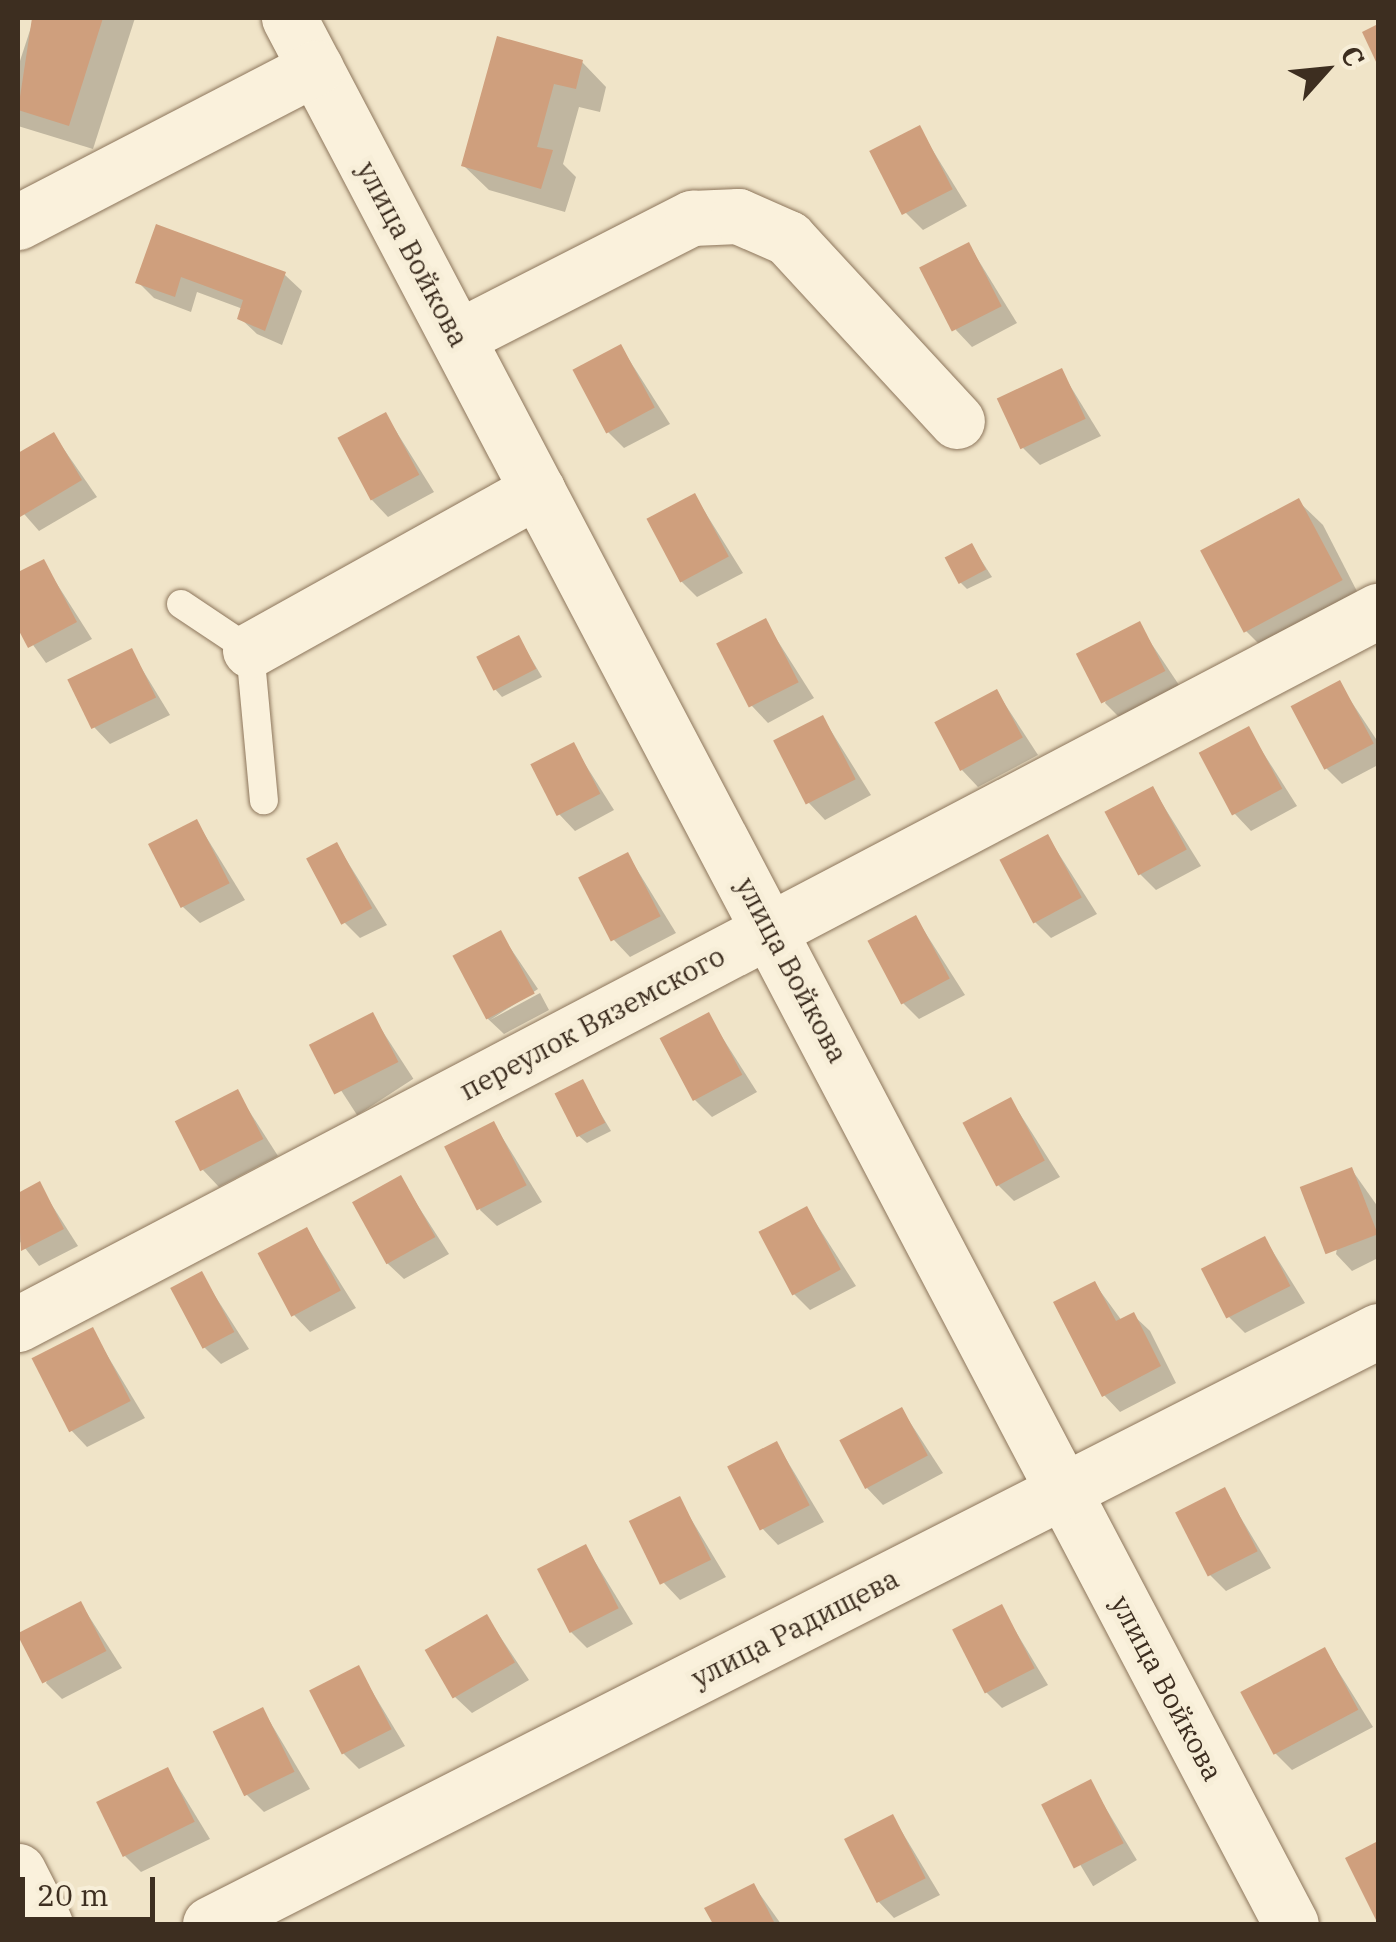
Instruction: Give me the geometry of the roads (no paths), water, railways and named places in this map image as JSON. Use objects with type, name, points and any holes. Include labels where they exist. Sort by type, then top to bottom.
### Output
[{"type":"street","name":"улица Войкова","points":[[289,18],[771,929],[1290,1924]]},
{"type":"street","points":[[18,222],[315,68]]},
{"type":"street","points":[[458,337],[692,218],[738,216],[788,238],[956,421]]},
{"type":"street","points":[[250,650],[538,490]]},
{"type":"street","name":"переулок Вяземского","points":[[18,1324],[1378,611]]},
{"type":"street","name":"улица Радищева","points":[[210,1924],[1378,1331]]},
{"type":"street","points":[[18,1871],[44,1924]]},
{"type":"lane","points":[[181,604],[250,650],[264,800]]}]
